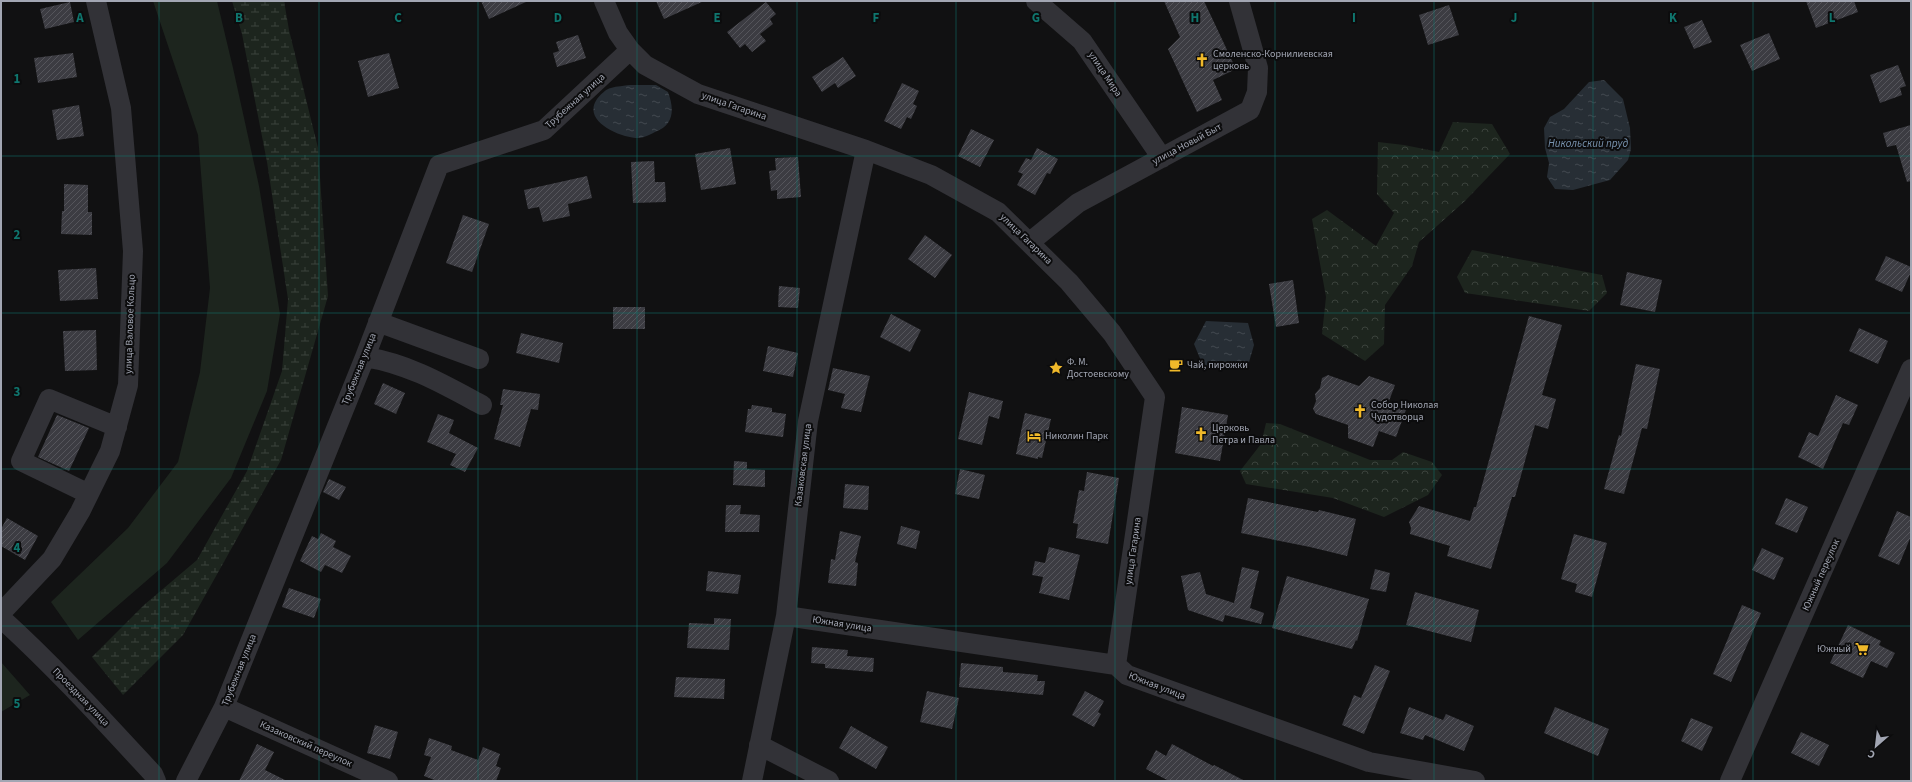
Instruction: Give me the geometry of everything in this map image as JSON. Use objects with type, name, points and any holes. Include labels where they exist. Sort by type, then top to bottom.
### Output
[{"type":"street","name":"улица Валовое Кольцо","points":[[1,613],[52,559],[89,494],[110,451],[128,385],[133,251],[121,108],[96,1]]},
{"type":"street","name":"улица Гагарина","points":[[604,1],[618,33],[630,50],[645,65],[698,94],[866,150],[931,175],[998,212],[1069,282],[1112,333],[1155,397],[1116,665]]},
{"type":"street","name":"улица Мира","points":[[1036,1],[1082,41],[1162,158]]},
{"type":"street","name":"улица Новый Быт","points":[[1030,242],[1078,202],[1250,110],[1257,92],[1258,68],[1239,1]]},
{"type":"street","name":"Трубежная улица","points":[[189,774],[224,707],[365,357],[439,165],[544,130],[630,50]]},
{"type":"street","name":"Казаковская улица","points":[[752,781],[786,616],[808,421],[866,150]]},
{"type":"street","points":[[378,322],[479,359]]},
{"type":"street","points":[[365,357],[385,360],[426,374],[482,405]]},
{"type":"street","name":"Южный переулок","points":[[1730,781],[1911,369]]},
{"type":"street","points":[[89,494],[21,461],[49,399],[117,427]]},
{"type":"street","name":"Южная улица","points":[[786,616],[1116,665],[1126,675],[1369,762],[1475,781]]},
{"type":"street","name":"Проездная улица","points":[[1,618],[36,651],[155,777]]},
{"type":"street","name":"Казаковский переулок","points":[[224,707],[388,781]]},
{"type":"street","points":[[759,745],[829,781]]},
{"type":"street","points":[[155,777],[189,774]]},
{"type":"green space","points":[[153,1],[217,1],[259,186],[280,314],[267,391],[231,478],[167,563],[78,640],[51,602],[128,528],[178,462],[200,372],[210,288],[198,135]]},
{"type":"green space","points":[[232,1],[284,1],[289,30],[318,148],[328,296],[281,460],[183,635],[123,695],[92,657],[144,605],[197,560],[247,471],[282,371],[288,299],[267,162],[242,34]]},
{"type":"green space","points":[[1453,122],[1492,124],[1510,154],[1465,201],[1419,242],[1412,266],[1385,305],[1384,344],[1365,361],[1322,334],[1326,297],[1312,219],[1327,210],[1376,246],[1394,213],[1377,194],[1378,142],[1404,145],[1439,152]]},
{"type":"green space","points":[[1472,250],[1602,275],[1607,293],[1589,311],[1465,293],[1457,277]]},
{"type":"green space","points":[[1266,423],[1280,424],[1370,460],[1392,460],[1403,452],[1432,462],[1442,475],[1428,495],[1384,517],[1333,498],[1246,484],[1240,471],[1261,444]]},
{"type":"green space","points":[[1,662],[30,695],[1,712]]},
{"type":"water","name":"Никольский пруд","points":[[1604,80],[1623,99],[1630,128],[1631,149],[1628,160],[1610,180],[1573,190],[1555,189],[1547,177],[1549,163],[1545,148],[1544,128],[1550,117],[1564,109],[1589,82]]},
{"type":"water","points":[[630,85],[656,85],[668,92],[672,110],[669,120],[662,129],[642,138],[633,138],[624,136],[606,128],[599,122],[595,115],[594,107],[598,97],[609,89]]},
{"type":"water","points":[[1206,321],[1248,323],[1254,345],[1247,369],[1204,368],[1194,344]]},
{"type":"building","points":[[481,1],[528,1],[489,19]]},
{"type":"building","points":[[656,1],[704,1],[664,19]]},
{"type":"building","name":"Смоленско-Корнилиевская церковь","points":[[1164,1],[1204,1],[1236,69],[1213,80],[1222,100],[1197,112],[1168,49],[1180,37]]},
{"type":"building","points":[[1806,1],[1854,1],[1858,12],[1816,28]]},
{"type":"building","points":[[70,2],[74,22],[45,29],[40,9]]},
{"type":"building","points":[[766,2],[776,14],[770,19],[773,24],[760,34],[766,41],[752,52],[745,44],[740,48],[727,32]]},
{"type":"building","points":[[1449,5],[1459,35],[1428,45],[1419,15]]},
{"type":"building","points":[[1702,20],[1712,42],[1694,49],[1684,27]]},
{"type":"building","points":[[1769,33],[1780,59],[1752,71],[1740,45]]},
{"type":"building","points":[[578,35],[586,58],[557,67],[553,53],[559,51],[556,42]]},
{"type":"building","points":[[73,53],[77,77],[38,83],[34,58]]},
{"type":"building","points":[[389,53],[399,88],[368,97],[358,61]]},
{"type":"building","points":[[843,57],[856,76],[838,88],[835,83],[822,92],[812,77]]},
{"type":"building","points":[[1898,65],[1906,86],[1900,88],[1902,95],[1880,103],[1870,75]]},
{"type":"building","points":[[902,83],[919,91],[913,104],[917,106],[911,119],[907,117],[901,129],[884,121]]},
{"type":"building","points":[[79,105],[84,136],[57,140],[52,110]]},
{"type":"building","points":[[1911,125],[1911,181],[1907,182],[1896,145],[1887,147],[1883,133]]},
{"type":"building","points":[[971,129],[994,140],[980,167],[958,156]]},
{"type":"building","points":[[730,148],[736,184],[701,190],[695,154]]},
{"type":"building","points":[[1037,148],[1058,159],[1050,174],[1047,173],[1035,195],[1017,185],[1023,174],[1018,172],[1026,158],[1031,160]]},
{"type":"building","points":[[798,157],[801,197],[777,199],[777,190],[771,191],[769,171],[776,170],[775,158]]},
{"type":"building","points":[[654,161],[655,182],[665,182],[666,202],[633,203],[631,162]]},
{"type":"building","points":[[587,176],[592,198],[568,204],[570,216],[543,222],[539,207],[528,209],[524,190]]},
{"type":"building","points":[[64,184],[88,185],[88,212],[92,212],[92,235],[61,234],[62,211],[64,211]]},
{"type":"building","points":[[463,215],[489,224],[472,272],[446,263]]},
{"type":"building","points":[[925,235],[952,255],[935,278],[908,259]]},
{"type":"building","points":[[1886,256],[1911,267],[1911,272],[1902,292],[1875,280]]},
{"type":"building","points":[[96,268],[98,299],[60,301],[58,270]]},
{"type":"building","points":[[1627,272],[1662,280],[1655,312],[1620,305]]},
{"type":"building","points":[[1293,280],[1299,323],[1276,327],[1269,284]]},
{"type":"building","points":[[779,286],[800,288],[798,308],[778,307]]},
{"type":"building","points":[[613,307],[645,307],[645,329],[613,329]]},
{"type":"building","points":[[891,314],[921,330],[910,352],[880,337]]},
{"type":"building","points":[[1529,316],[1562,325],[1542,395],[1556,399],[1548,429],[1535,425],[1515,497],[1512,497],[1491,569],[1447,556],[1450,546],[1410,534],[1411,528],[1409,522],[1419,506],[1470,521],[1474,507],[1476,507]]},
{"type":"building","points":[[1859,328],[1888,341],[1878,364],[1849,351]]},
{"type":"building","points":[[96,330],[97,370],[65,371],[63,331]]},
{"type":"building","points":[[521,333],[563,343],[559,363],[516,353]]},
{"type":"building","points":[[768,346],[798,353],[793,377],[763,371]]},
{"type":"building","points":[[1636,364],[1660,369],[1647,429],[1642,428],[1624,494],[1604,489],[1619,435],[1621,436]]},
{"type":"building","points":[[833,368],[870,376],[861,412],[841,408],[845,394],[828,390]]},
{"type":"building","name":"Собор Николая Чудотворца","points":[[1328,375],[1359,386],[1369,376],[1395,385],[1389,401],[1407,407],[1396,437],[1379,431],[1373,447],[1348,438],[1348,425],[1316,414],[1313,409],[1316,401],[1315,394],[1320,388],[1322,378]]},
{"type":"building","points":[[383,383],[405,393],[396,414],[374,404]]},
{"type":"building","points":[[503,389],[540,394],[538,410],[531,409],[520,447],[494,439],[503,405],[500,405]]},
{"type":"building","points":[[969,392],[1003,401],[999,419],[989,416],[982,445],[958,439]]},
{"type":"building","points":[[1836,395],[1858,405],[1849,425],[1843,423],[1823,469],[1798,457],[1809,432],[1818,436]]},
{"type":"building","points":[[752,405],[772,408],[772,412],[786,414],[783,437],[745,432],[748,409],[751,409]]},
{"type":"building","name":"Церковь Петра и Павла","points":[[1182,407],[1228,415],[1220,461],[1175,453]]},
{"type":"building","name":"Николин Парк","points":[[1025,413],[1051,419],[1042,458],[1038,457],[1038,459],[1016,454]]},
{"type":"building","points":[[438,414],[454,420],[449,433],[478,448],[465,472],[450,465],[456,454],[427,442]]},
{"type":"building","points":[[57,415],[89,428],[69,471],[38,457]]},
{"type":"building","points":[[734,461],[747,462],[747,469],[765,470],[765,487],[733,485]]},
{"type":"building","points":[[960,469],[985,475],[979,499],[955,494]]},
{"type":"building","points":[[1087,472],[1119,478],[1108,544],[1076,538],[1078,524],[1073,523],[1079,490],[1084,491]]},
{"type":"building","points":[[329,479],[346,487],[339,500],[323,492]]},
{"type":"building","points":[[845,484],[869,486],[868,510],[843,508]]},
{"type":"building","points":[[1248,498],[1318,512],[1319,510],[1356,519],[1347,556],[1241,533]]},
{"type":"building","points":[[1786,498],[1808,507],[1797,533],[1775,524]]},
{"type":"building","points":[[726,505],[741,505],[740,514],[760,515],[759,532],[725,532]]},
{"type":"building","points":[[1897,511],[1911,517],[1911,536],[1899,565],[1878,556]]},
{"type":"building","points":[[7,518],[38,536],[25,560],[1,546],[1,529]]},
{"type":"building","points":[[901,526],[920,531],[916,549],[897,544]]},
{"type":"building","points":[[840,531],[861,536],[855,562],[858,563],[856,586],[828,583],[831,559],[835,560]]},
{"type":"building","points":[[321,533],[336,541],[333,547],[351,556],[342,573],[325,565],[321,572],[300,561],[312,536],[318,539]]},
{"type":"building","points":[[1574,534],[1607,543],[1592,597],[1575,592],[1577,584],[1561,579]]},
{"type":"building","points":[[1049,547],[1080,555],[1069,600],[1039,593],[1043,577],[1032,575],[1035,561],[1045,563]]},
{"type":"building","points":[[1762,548],[1784,558],[1774,580],[1752,570]]},
{"type":"building","points":[[1242,567],[1259,571],[1250,608],[1264,613],[1261,624],[1225,615],[1223,622],[1188,610],[1181,576],[1200,572],[1206,594],[1234,603]]},
{"type":"building","points":[[1375,569],[1390,573],[1386,592],[1370,589]]},
{"type":"building","points":[[708,571],[741,575],[738,594],[706,591]]},
{"type":"building","points":[[1287,576],[1369,599],[1357,641],[1356,640],[1352,649],[1272,628]]},
{"type":"building","points":[[289,588],[321,599],[314,618],[282,607]]},
{"type":"building","points":[[1415,592],[1479,610],[1471,642],[1406,625]]},
{"type":"building","points":[[1742,605],[1761,613],[1731,682],[1713,674]]},
{"type":"building","points":[[714,618],[731,619],[729,650],[687,648],[689,623],[714,624]]},
{"type":"building","name":"Южный","points":[[1848,625],[1881,641],[1879,645],[1895,653],[1887,668],[1871,661],[1863,678],[1830,663]]},
{"type":"building","points":[[812,647],[848,650],[847,656],[874,658],[873,672],[825,668],[825,664],[811,663]]},
{"type":"building","points":[[961,663],[1003,667],[1003,672],[1038,675],[1037,681],[1045,681],[1043,695],[959,687]]},
{"type":"building","points":[[1375,665],[1390,671],[1364,734],[1342,725],[1354,695],[1361,698]]},
{"type":"building","points":[[676,677],[725,679],[724,699],[674,697]]},
{"type":"building","points":[[927,691],[959,698],[952,729],[920,722]]},
{"type":"building","points":[[1085,691],[1104,701],[1098,712],[1101,714],[1094,727],[1072,715]]},
{"type":"building","points":[[1409,707],[1443,720],[1446,714],[1474,726],[1464,751],[1425,735],[1423,740],[1400,733]]},
{"type":"building","points":[[1555,707],[1609,729],[1598,756],[1544,733]]},
{"type":"building","points":[[1691,718],[1713,727],[1702,751],[1681,741]]},
{"type":"building","points":[[375,725],[398,732],[390,759],[367,753]]},
{"type":"building","points":[[851,726],[888,747],[876,769],[839,748]]},
{"type":"building","points":[[1801,732],[1829,745],[1819,766],[1791,753]]},
{"type":"building","points":[[429,738],[452,746],[451,750],[478,760],[483,747],[500,754],[496,766],[501,768],[496,781],[437,781],[424,776],[431,757],[424,755]]},
{"type":"building","points":[[257,744],[274,752],[265,770],[287,781],[239,781]]},
{"type":"building","points":[[1172,744],[1245,781],[1169,781],[1146,769],[1156,750],[1166,756]]},
{"type":"place","name":"Смоленско-Корнилиевская церковь","points":[[1202,60]]},
{"type":"place","name":"Чай, пирожки","points":[[1176,365]]},
{"type":"place","name":"Ф. М. Достоевскому","points":[[1056,368]]},
{"type":"place","name":"Собор Николая Чудотворца","points":[[1360,411]]},
{"type":"place","name":"Церковь Петра и Павла","points":[[1201,434]]},
{"type":"place","name":"Николин Парк","points":[[1034,436]]},
{"type":"place","name":"Южный","points":[[1862,649]]}]
